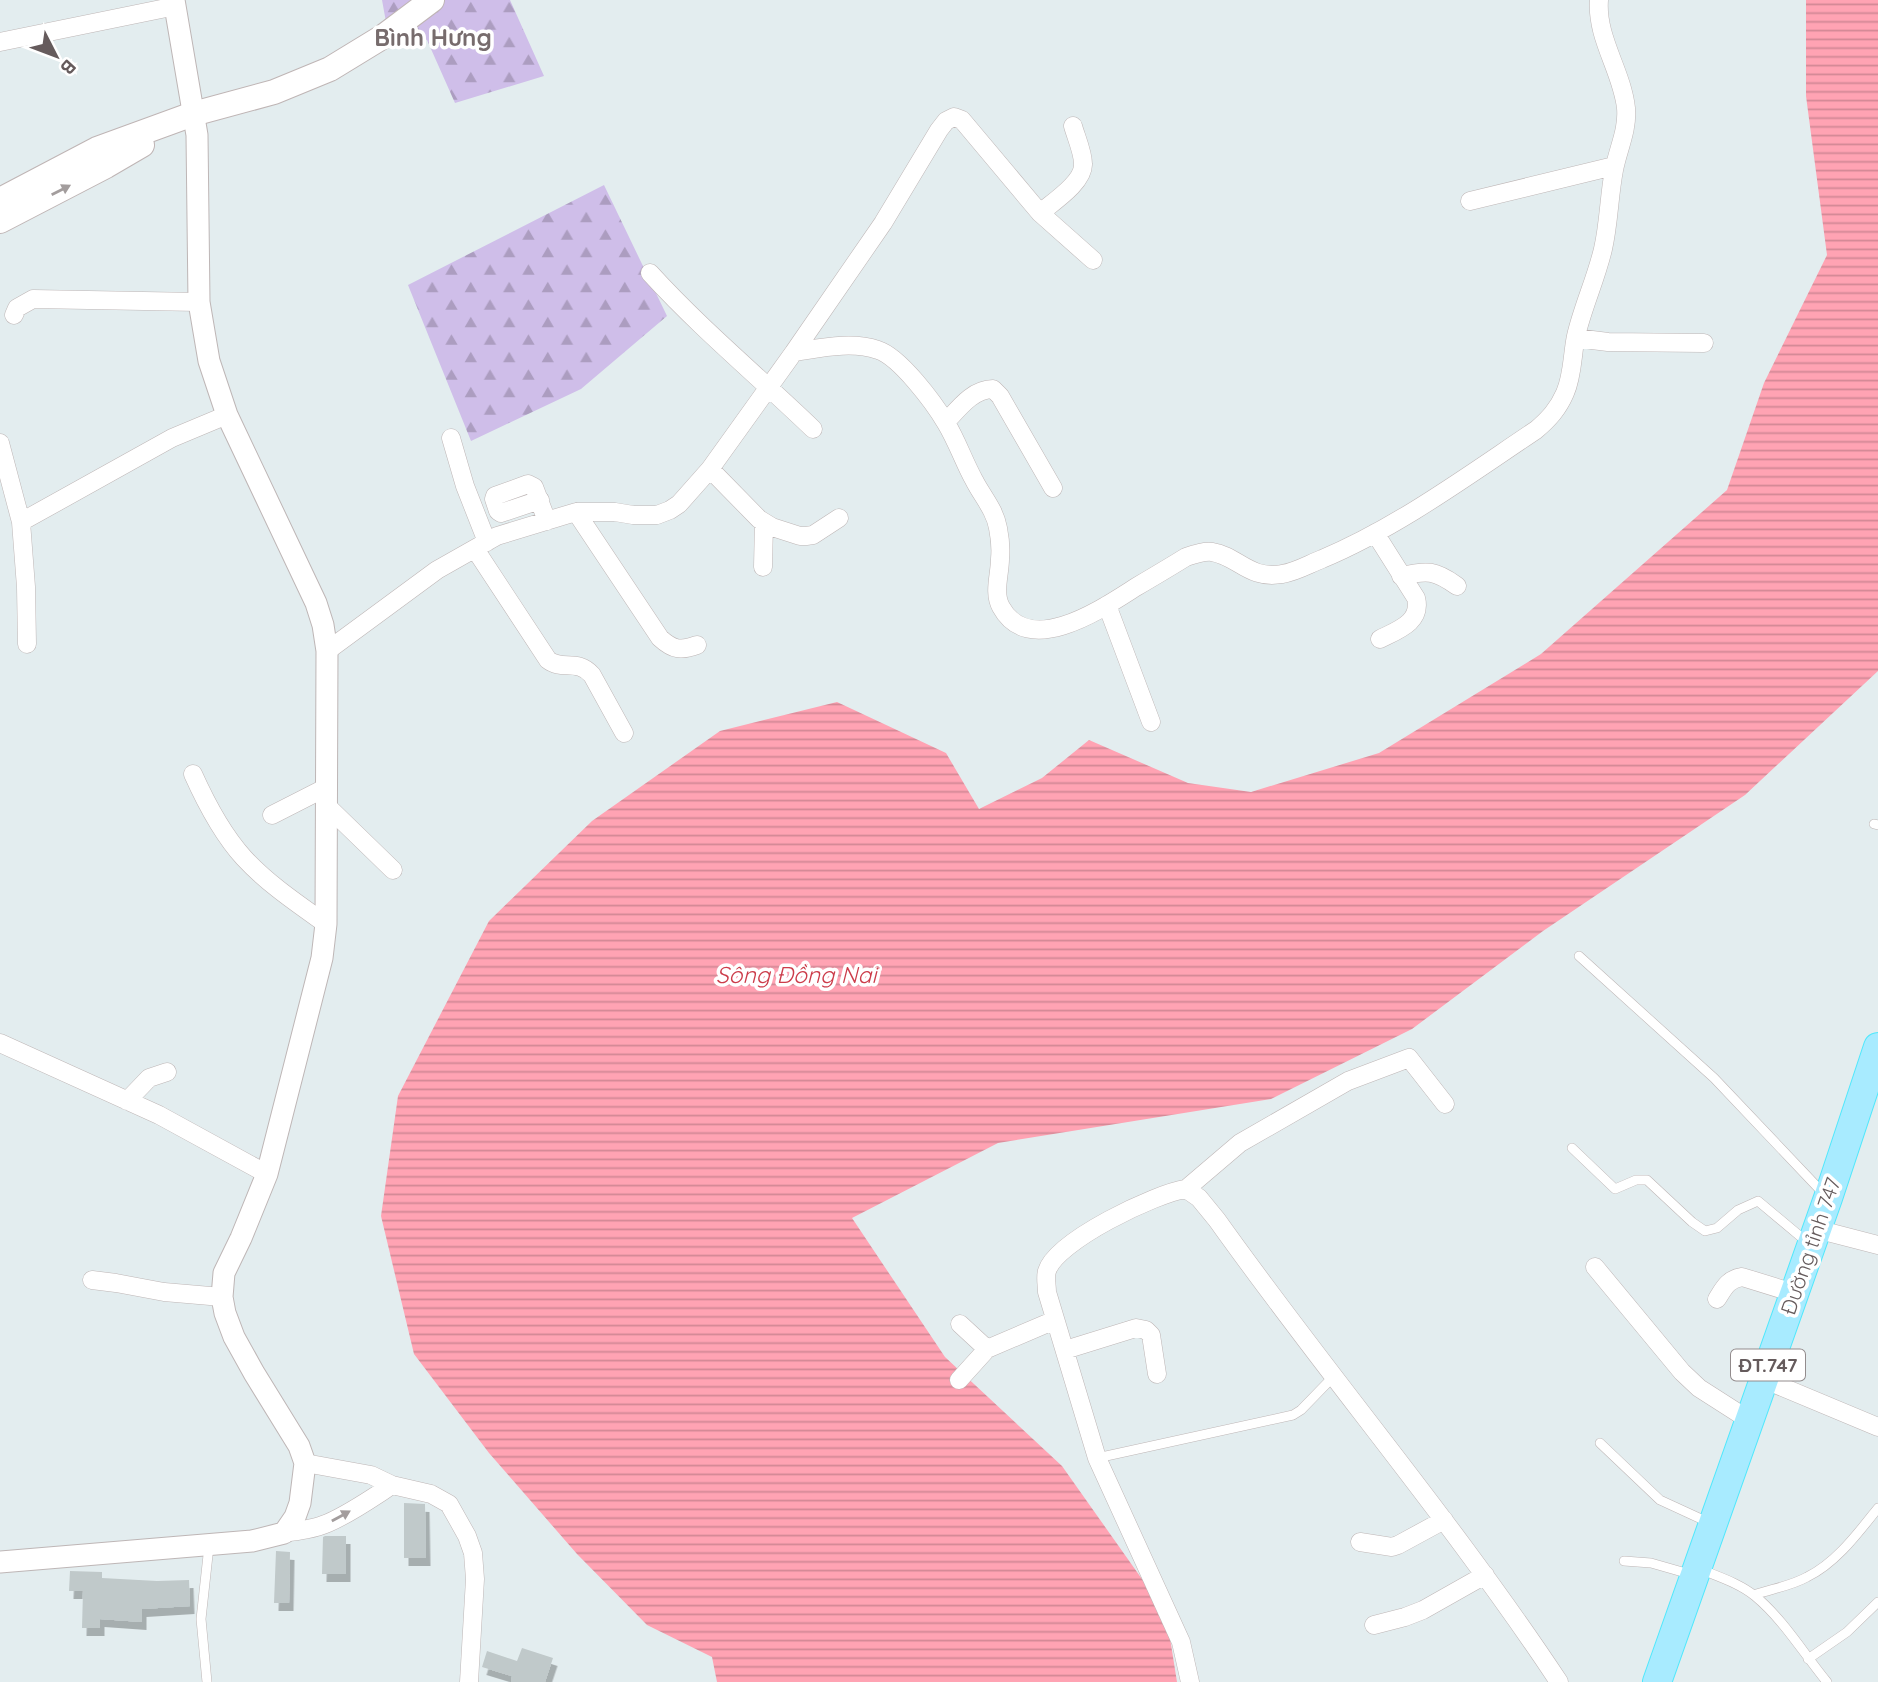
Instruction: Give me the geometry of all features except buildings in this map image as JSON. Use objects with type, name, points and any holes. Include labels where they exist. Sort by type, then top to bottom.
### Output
[{"type":"main road","points":[[0,200],[97,149],[194,114],[274,92],[330,69],[384,36],[432,0]]},
{"type":"main road","points":[[0,221],[106,166],[194,114]]},
{"type":"main road","name":"Đường tỉnh 747","points":[[1657,1682],[1828,1198],[1878,1047]]},
{"type":"street","points":[[794,352],[865,346],[881,350],[910,373],[946,422],[973,479],[993,512],[997,523],[1000,559],[997,593],[1000,605],[1009,617],[1030,629],[1056,628],[1107,606],[1186,556],[1213,552],[1252,572],[1266,575],[1282,574],[1345,550],[1432,499],[1550,419],[1558,407],[1572,372],[1576,338],[1603,249],[1614,166],[1626,121],[1626,107],[1604,38],[1599,0]]},
{"type":"street","points":[[0,42],[175,3],[197,135],[199,302],[209,361],[227,415],[316,603],[323,625],[327,651],[326,925],[322,958],[267,1174],[242,1238],[224,1273],[222,1297],[234,1337],[299,1446],[305,1462],[300,1503],[295,1517],[284,1533]]},
{"type":"street","points":[[327,651],[437,570],[497,536],[576,512],[657,515],[680,504],[710,470],[794,352],[883,223],[946,121],[954,117],[962,120],[1040,213],[1093,260]]},
{"type":"street","points":[[1040,213],[1068,191],[1083,166],[1073,126]]},
{"type":"street","points":[[1470,201],[1614,166]]},
{"type":"street","points":[[650,273],[676,302],[813,429]]},
{"type":"street","points":[[14,315],[18,307],[33,299],[199,302]]},
{"type":"street","points":[[1576,338],[1608,342],[1704,343]]},
{"type":"street","points":[[946,422],[975,394],[983,389],[993,389],[1000,396],[1053,488]]},
{"type":"street","points":[[22,522],[172,438],[227,415]]},
{"type":"street","points":[[451,438],[481,546],[548,660],[555,665],[574,664],[585,667],[592,674],[624,733]]},
{"type":"street","points":[[0,443],[3,467],[22,522],[27,644]]},
{"type":"street","points":[[710,470],[764,523],[790,533],[813,535],[839,518]]},
{"type":"street","points":[[540,500],[547,521]]},
{"type":"street","points":[[576,512],[660,638],[676,649],[697,645]]},
{"type":"street","points":[[763,567],[764,523]]},
{"type":"street","points":[[1375,533],[1416,598],[1418,608],[1414,618],[1380,639]]},
{"type":"street","points":[[1401,576],[1417,572],[1443,575],[1457,586]]},
{"type":"street","points":[[1107,606],[1151,722]]},
{"type":"street","points":[[193,774],[208,807],[243,857],[276,888],[326,925]]},
{"type":"street","points":[[272,816],[326,796]]},
{"type":"street","points":[[326,796],[393,870]]},
{"type":"street","points":[[0,1043],[159,1115],[267,1174]]},
{"type":"street","points":[[1190,1682],[1181,1642],[1097,1458],[1047,1293],[1047,1270],[1054,1258],[1083,1236],[1133,1208],[1173,1191],[1186,1189],[1240,1143],[1348,1081],[1409,1058],[1445,1104]]},
{"type":"street","points":[[127,1101],[149,1078],[167,1072]]},
{"type":"street","points":[[1186,1189],[1199,1198],[1217,1220],[1333,1377],[1377,1431],[1518,1620],[1559,1682]]},
{"type":"street","points":[[1813,1237],[1878,1245]]},
{"type":"street","points":[[1595,1267],[1682,1372],[1699,1388],[1749,1420]]},
{"type":"street","points":[[1717,1300],[1728,1282],[1742,1277],[1794,1293]]},
{"type":"street","points":[[92,1280],[164,1292],[222,1297]]},
{"type":"street","points":[[960,1380],[987,1349],[1055,1320]]},
{"type":"street","points":[[960,1324],[987,1349]]},
{"type":"street","points":[[1065,1350],[1136,1328],[1146,1330],[1151,1335],[1157,1374]]},
{"type":"street","points":[[1763,1379],[1878,1427]]},
{"type":"street","points":[[305,1462],[371,1475],[392,1485],[431,1494],[449,1504],[473,1553],[475,1579],[469,1682]]},
{"type":"street","points":[[0,1562],[252,1541],[327,1524],[392,1485]]},
{"type":"street","points":[[1360,1542],[1392,1547],[1444,1520]]},
{"type":"street","points":[[1374,1625],[1405,1618],[1423,1610],[1485,1575]]},
{"type":"lane","points":[[1580,956],[1714,1078],[1828,1198]]},
{"type":"lane","points":[[1572,1148],[1615,1189],[1636,1180],[1647,1180],[1705,1231],[1717,1228],[1738,1210],[1758,1201],[1813,1237]]},
{"type":"lane","points":[[1097,1458],[1293,1415],[1333,1377]]},
{"type":"lane","points":[[1600,1443],[1660,1500],[1712,1523]]},
{"type":"lane","points":[[1754,1595],[1806,1578],[1826,1564],[1856,1535],[1878,1508]]},
{"type":"lane","points":[[206,1682],[201,1619],[209,1545]]},
{"type":"lane","points":[[1624,1562],[1651,1563],[1725,1579],[1754,1595],[1827,1682]]},
{"type":"lane","points":[[1808,1660],[1847,1632],[1878,1602]]},
{"type":"green space","points":[[382,0],[510,0],[544,76],[455,103],[427,40],[386,22]]},
{"type":"green space","points":[[604,185],[667,316],[581,389],[471,441],[408,285]]},
{"type":"water","name":"Sông Đồng Nai","points":[[1806,0],[1878,0],[1878,671],[1745,795],[1543,931],[1412,1029],[1271,1099],[998,1143],[852,1218],[945,1357],[1062,1466],[1166,1613],[1177,1682],[717,1682],[712,1657],[647,1625],[577,1554],[489,1453],[414,1354],[381,1216],[398,1096],[489,921],[592,821],[720,731],[837,702],[946,753],[979,809],[1042,778],[1089,740],[1188,783],[1251,792],[1379,753],[1541,654],[1727,490],[1764,383],[1827,255],[1806,96]]},
{"type":"district","name":"Bình Hưng","points":[[433,37]]}]
